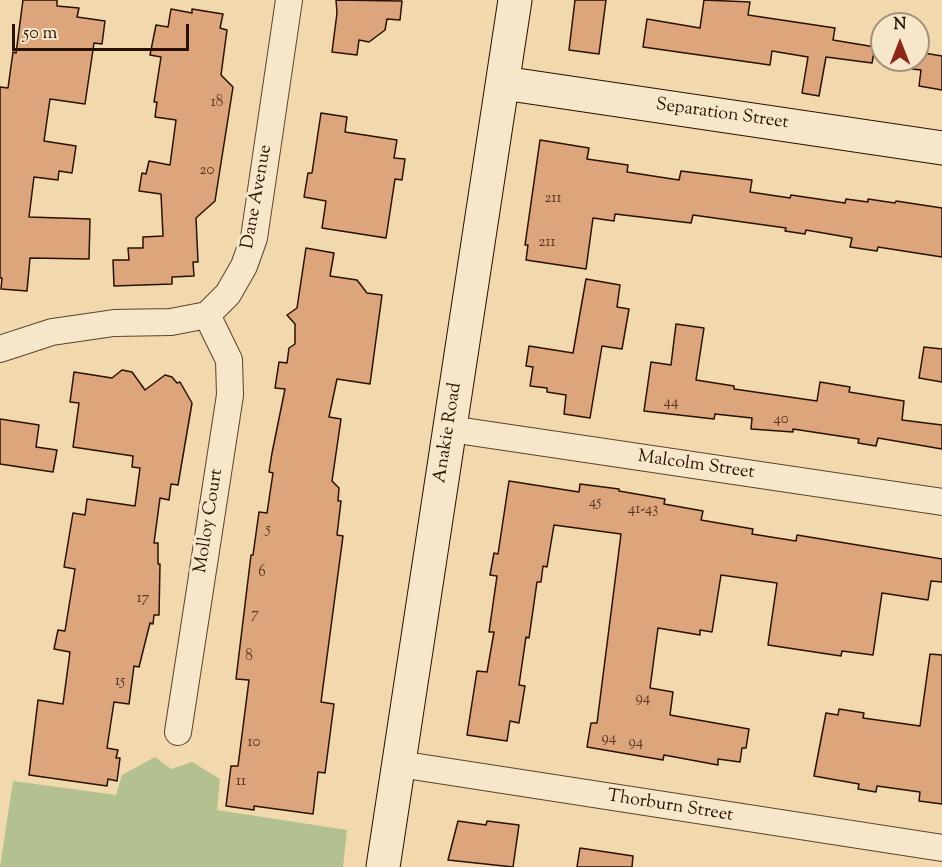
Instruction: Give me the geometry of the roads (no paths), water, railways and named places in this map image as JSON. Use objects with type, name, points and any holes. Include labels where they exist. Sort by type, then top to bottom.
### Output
[{"type":"main road","name":"Anakie Road","points":[[383,867],[515,0]]},
{"type":"main road","name":"Separation Street","points":[[503,83],[942,148]]},
{"type":"street","name":"Dane Avenue","points":[[207,315],[228,294],[244,266],[254,238],[289,0]]},
{"type":"street","points":[[0,349],[52,332],[114,323],[171,322],[207,315]]},
{"type":"street","name":"Molloy Court","points":[[178,732],[230,395],[229,360],[207,315]]},
{"type":"street","name":"Malcolm Street","points":[[450,429],[942,502]]},
{"type":"street","name":"Thorburn Street","points":[[399,764],[942,848]]}]
